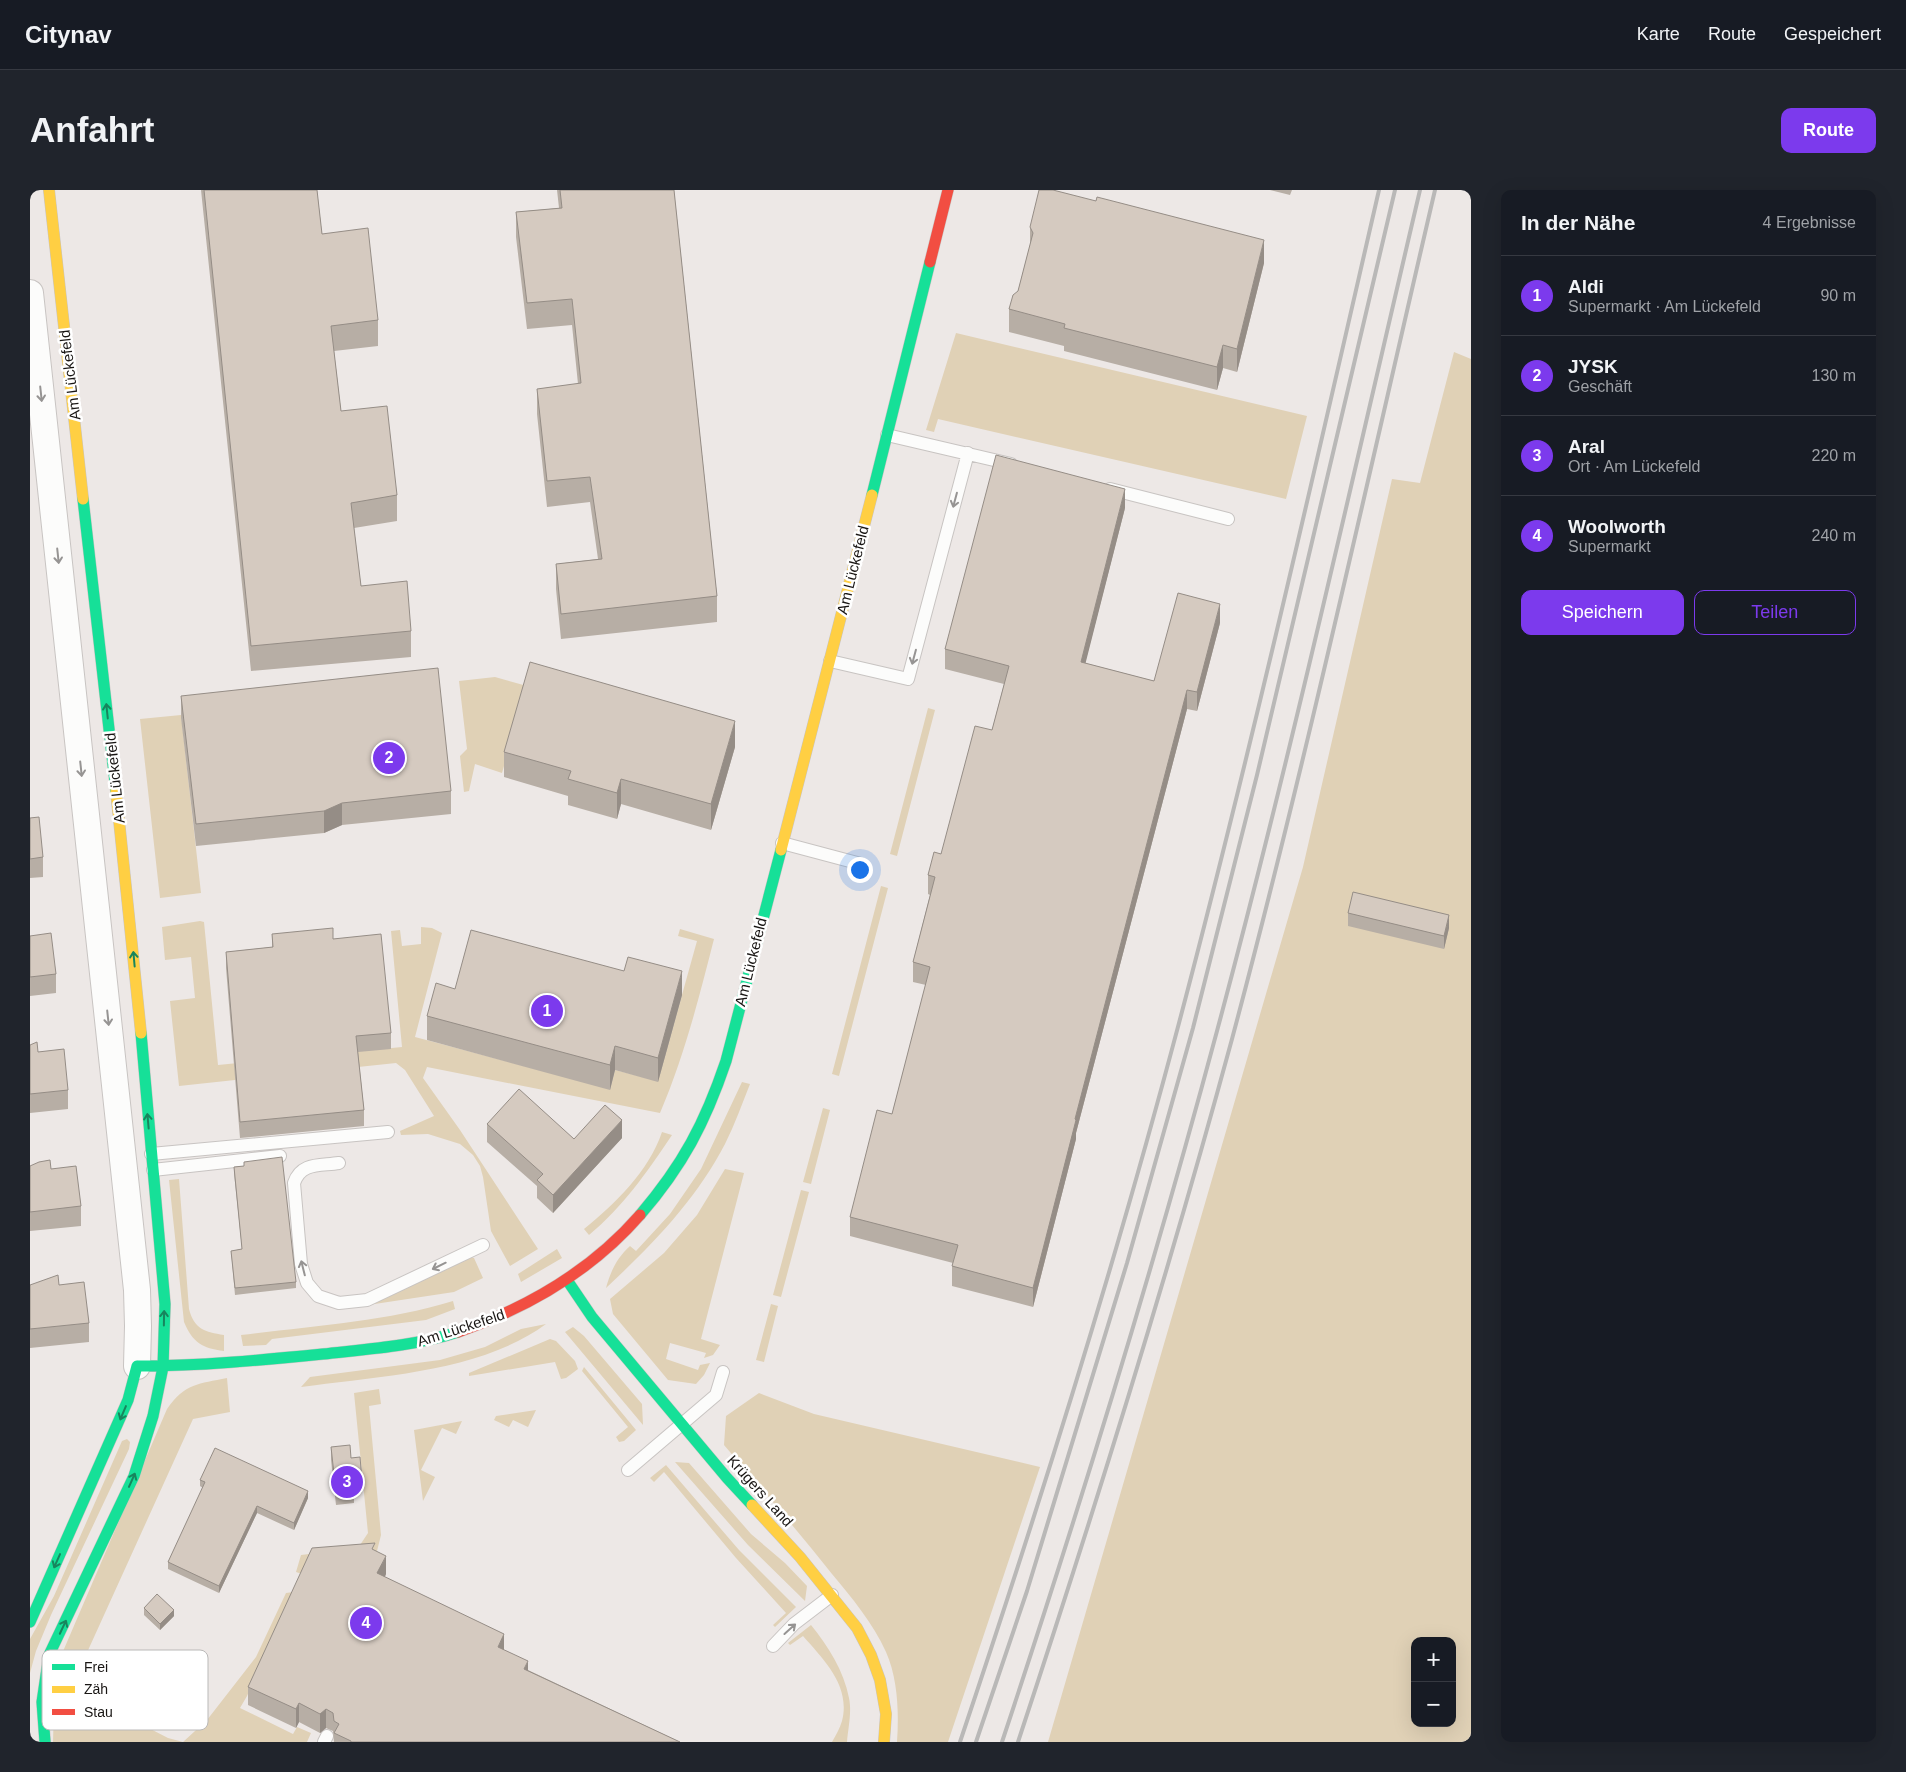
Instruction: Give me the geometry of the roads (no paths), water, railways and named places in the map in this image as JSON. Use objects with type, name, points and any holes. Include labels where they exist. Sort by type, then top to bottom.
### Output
[{"type":"main road","name":"Am Lückefeld","points":[[49,190],[130,917],[165,1304],[163,1367]]},
{"type":"main road","name":"Am Lückefeld","points":[[137,1366],[163,1367],[236,1364],[409,1344],[455,1333],[489,1321],[516,1309],[567,1280],[620,1236],[656,1196],[680,1164],[697,1134],[715,1094],[726,1061],[830,660],[948,190]]},
{"type":"main road","name":"Krügers Land","points":[[567,1280],[592,1317],[727,1478],[832,1595],[857,1628],[871,1655],[880,1680],[886,1714],[884,1742]]},
{"type":"main road","points":[[30,1622],[128,1400],[137,1366]]},
{"type":"main road","points":[[51,1650],[134,1476],[153,1416],[163,1367]]},
{"type":"street","points":[[30,295],[59,292]]},
{"type":"street","name":"Am Lückefeld","points":[[30,295],[137,1290],[137,1366]]},
{"type":"lane","points":[[887,435],[1026,468]]},
{"type":"lane","points":[[830,660],[908,679],[968,453]]},
{"type":"lane","points":[[1093,485],[1228,519]]},
{"type":"lane","points":[[782,843],[861,864]]},
{"type":"lane","points":[[151,1154],[388,1132]]},
{"type":"lane","points":[[153,1170],[280,1156]]},
{"type":"lane","points":[[339,1163],[306,1167],[298,1173],[294,1183],[301,1264],[307,1283],[318,1296],[339,1304],[367,1300],[483,1245]]},
{"type":"lane","points":[[628,1470],[716,1395],[723,1372]]},
{"type":"lane","points":[[773,1646],[788,1630],[832,1595]]},
{"type":"railway","points":[[960,1742],[1076,1384],[1129,1204],[1179,1023],[1307,503],[1379,190]]},
{"type":"railway","points":[[976,1742],[1027,1591],[1127,1263],[1193,1028],[1257,775],[1395,190]]},
{"type":"railway","points":[[1002,1742],[1115,1388],[1193,1121],[1245,926],[1297,716],[1420,190]]},
{"type":"railway","points":[[1018,1742],[1130,1392],[1232,1039],[1312,722],[1435,190]]},
{"type":"place","name":"JYSK","points":[[389,758]]},
{"type":"place","name":"Aldi","points":[[547,1011]]},
{"type":"place","name":"Aral","points":[[347,1482]]},
{"type":"place","name":"Woolworth","points":[[366,1623]]}]
